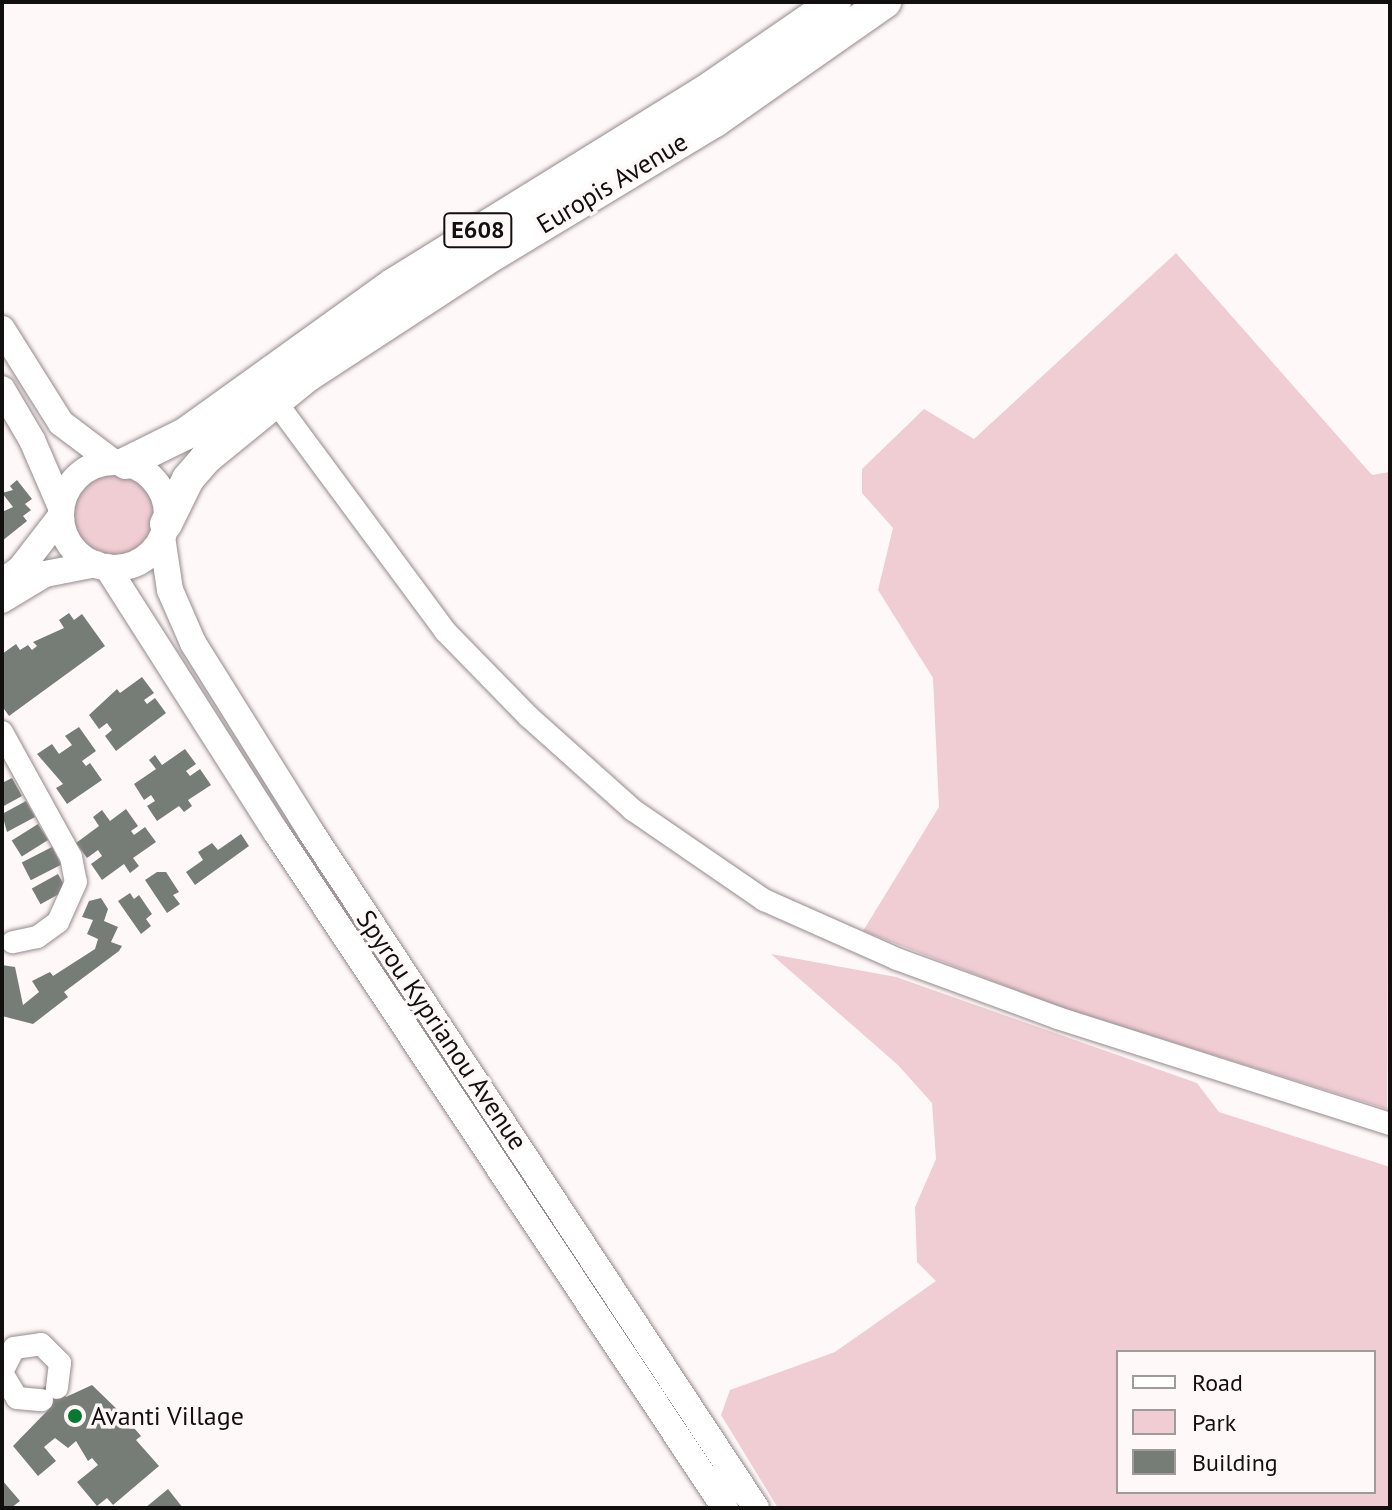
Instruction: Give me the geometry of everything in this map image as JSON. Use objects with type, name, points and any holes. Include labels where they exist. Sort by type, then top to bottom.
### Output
[{"type":"highway","name":"Europis Avenue","points":[[119,463],[185,434],[394,284],[704,92],[835,2]]},
{"type":"highway","name":"Europis Avenue","points":[[164,530],[188,479],[206,458],[275,401],[496,253],[715,121],[885,2]]},
{"type":"main road","points":[[2,329],[61,423],[158,486],[164,530],[139,561],[45,574],[2,600]]},
{"type":"main road","points":[[2,389],[32,440],[71,546],[102,566]]},
{"type":"main road","points":[[2,582],[37,550],[79,475],[119,463]]},
{"type":"main road","name":"Spyrou Kyprianou Avenue","points":[[164,530],[175,605],[200,655],[311,832],[756,1508]]},
{"type":"main road","name":"Spyrou Kyprianou Avenue","points":[[102,566],[725,1508]]},
{"type":"street","points":[[275,401],[445,631],[518,706],[633,810],[764,900],[897,959],[1058,1018],[1390,1124]]},
{"type":"street","points":[[2,732],[71,857],[76,882],[58,922],[37,937],[13,942]]},
{"type":"street","points":[[41,1344],[60,1363],[50,1394],[17,1398],[2,1372],[14,1348],[41,1344]]},
{"type":"green space","points":[[1176,253],[1372,475],[1390,472],[1387,1109],[1063,1008],[863,931],[939,807],[933,678],[878,590],[893,528],[862,493],[862,469],[924,409],[974,439]]},
{"type":"green space","points":[[114,475],[129,478],[142,487],[151,500],[154,515],[151,530],[142,543],[129,552],[114,555],[99,552],[86,543],[77,530],[74,515],[77,500],[86,487],[99,478]]},
{"type":"green space","points":[[771,954],[896,977],[1197,1083],[1219,1112],[1390,1167],[1390,1508],[778,1508],[721,1415],[730,1390],[835,1352],[936,1281],[917,1262],[915,1207],[936,1159],[932,1103],[898,1065]]},
{"type":"building","points":[[17,480],[32,499],[25,504],[31,510],[23,516],[27,521],[2,541],[2,512],[13,507],[2,493],[13,490],[10,486]]},
{"type":"building","points":[[69,613],[74,620],[82,614],[105,646],[9,716],[2,706],[2,654],[16,644],[20,650],[28,645],[32,650],[37,646],[33,642],[64,628],[59,620]]},
{"type":"building","points":[[142,677],[154,693],[144,700],[147,704],[155,698],[166,713],[116,751],[105,736],[112,730],[107,723],[99,729],[89,715],[117,689],[120,693]]},
{"type":"building","points":[[79,727],[96,751],[82,761],[86,766],[90,763],[102,780],[67,804],[56,788],[63,784],[37,754],[52,744],[59,754],[72,745],[65,736]]},
{"type":"building","points":[[185,749],[196,764],[186,771],[190,776],[200,769],[211,785],[188,800],[192,806],[184,812],[179,806],[157,821],[147,806],[155,801],[151,795],[144,800],[134,784],[156,769],[149,760],[155,755],[162,765]]},
{"type":"building","points":[[12,778],[22,796],[2,807],[2,783]]},
{"type":"building","points":[[26,801],[35,817],[7,832],[2,814]]},
{"type":"building","points":[[126,809],[138,826],[131,831],[134,835],[145,827],[156,842],[133,858],[139,866],[130,873],[124,864],[102,880],[91,864],[102,856],[98,850],[87,858],[76,843],[99,826],[93,817],[102,810],[110,821]]},
{"type":"building","points":[[38,824],[48,840],[22,857],[12,840]]},
{"type":"building","points":[[241,834],[249,846],[195,885],[186,872],[203,860],[198,852],[212,843],[218,850]]},
{"type":"building","points":[[52,847],[61,865],[31,880],[22,862]]},
{"type":"building","points":[[157,872],[166,872],[179,892],[173,895],[180,904],[167,913],[145,880]]},
{"type":"building","points":[[58,874],[67,890],[40,904],[32,889]]},
{"type":"building","points":[[130,893],[134,899],[139,895],[152,914],[146,919],[151,926],[141,934],[118,901]]},
{"type":"building","points":[[101,898],[108,909],[104,921],[118,927],[111,942],[122,946],[119,951],[64,992],[68,997],[33,1024],[2,1016],[2,965],[15,967],[23,1005],[39,992],[32,981],[50,972],[53,976],[95,949],[98,939],[87,934],[93,920],[82,917],[89,901]]},
{"type":"building","points":[[52,1381],[66,1397],[92,1385],[124,1416],[124,1424],[128,1421],[141,1436],[136,1440],[159,1466],[113,1505],[107,1498],[97,1506],[77,1482],[98,1465],[92,1458],[88,1461],[76,1441],[68,1448],[55,1438],[44,1447],[56,1461],[38,1476],[13,1446],[49,1409],[36,1394]]},
{"type":"building","points":[[2,1480],[20,1501],[11,1508],[2,1508]]},
{"type":"building","points":[[168,1489],[183,1508],[145,1508]]},
{"type":"place","name":"Avanti Village","points":[[75,1416]]}]
